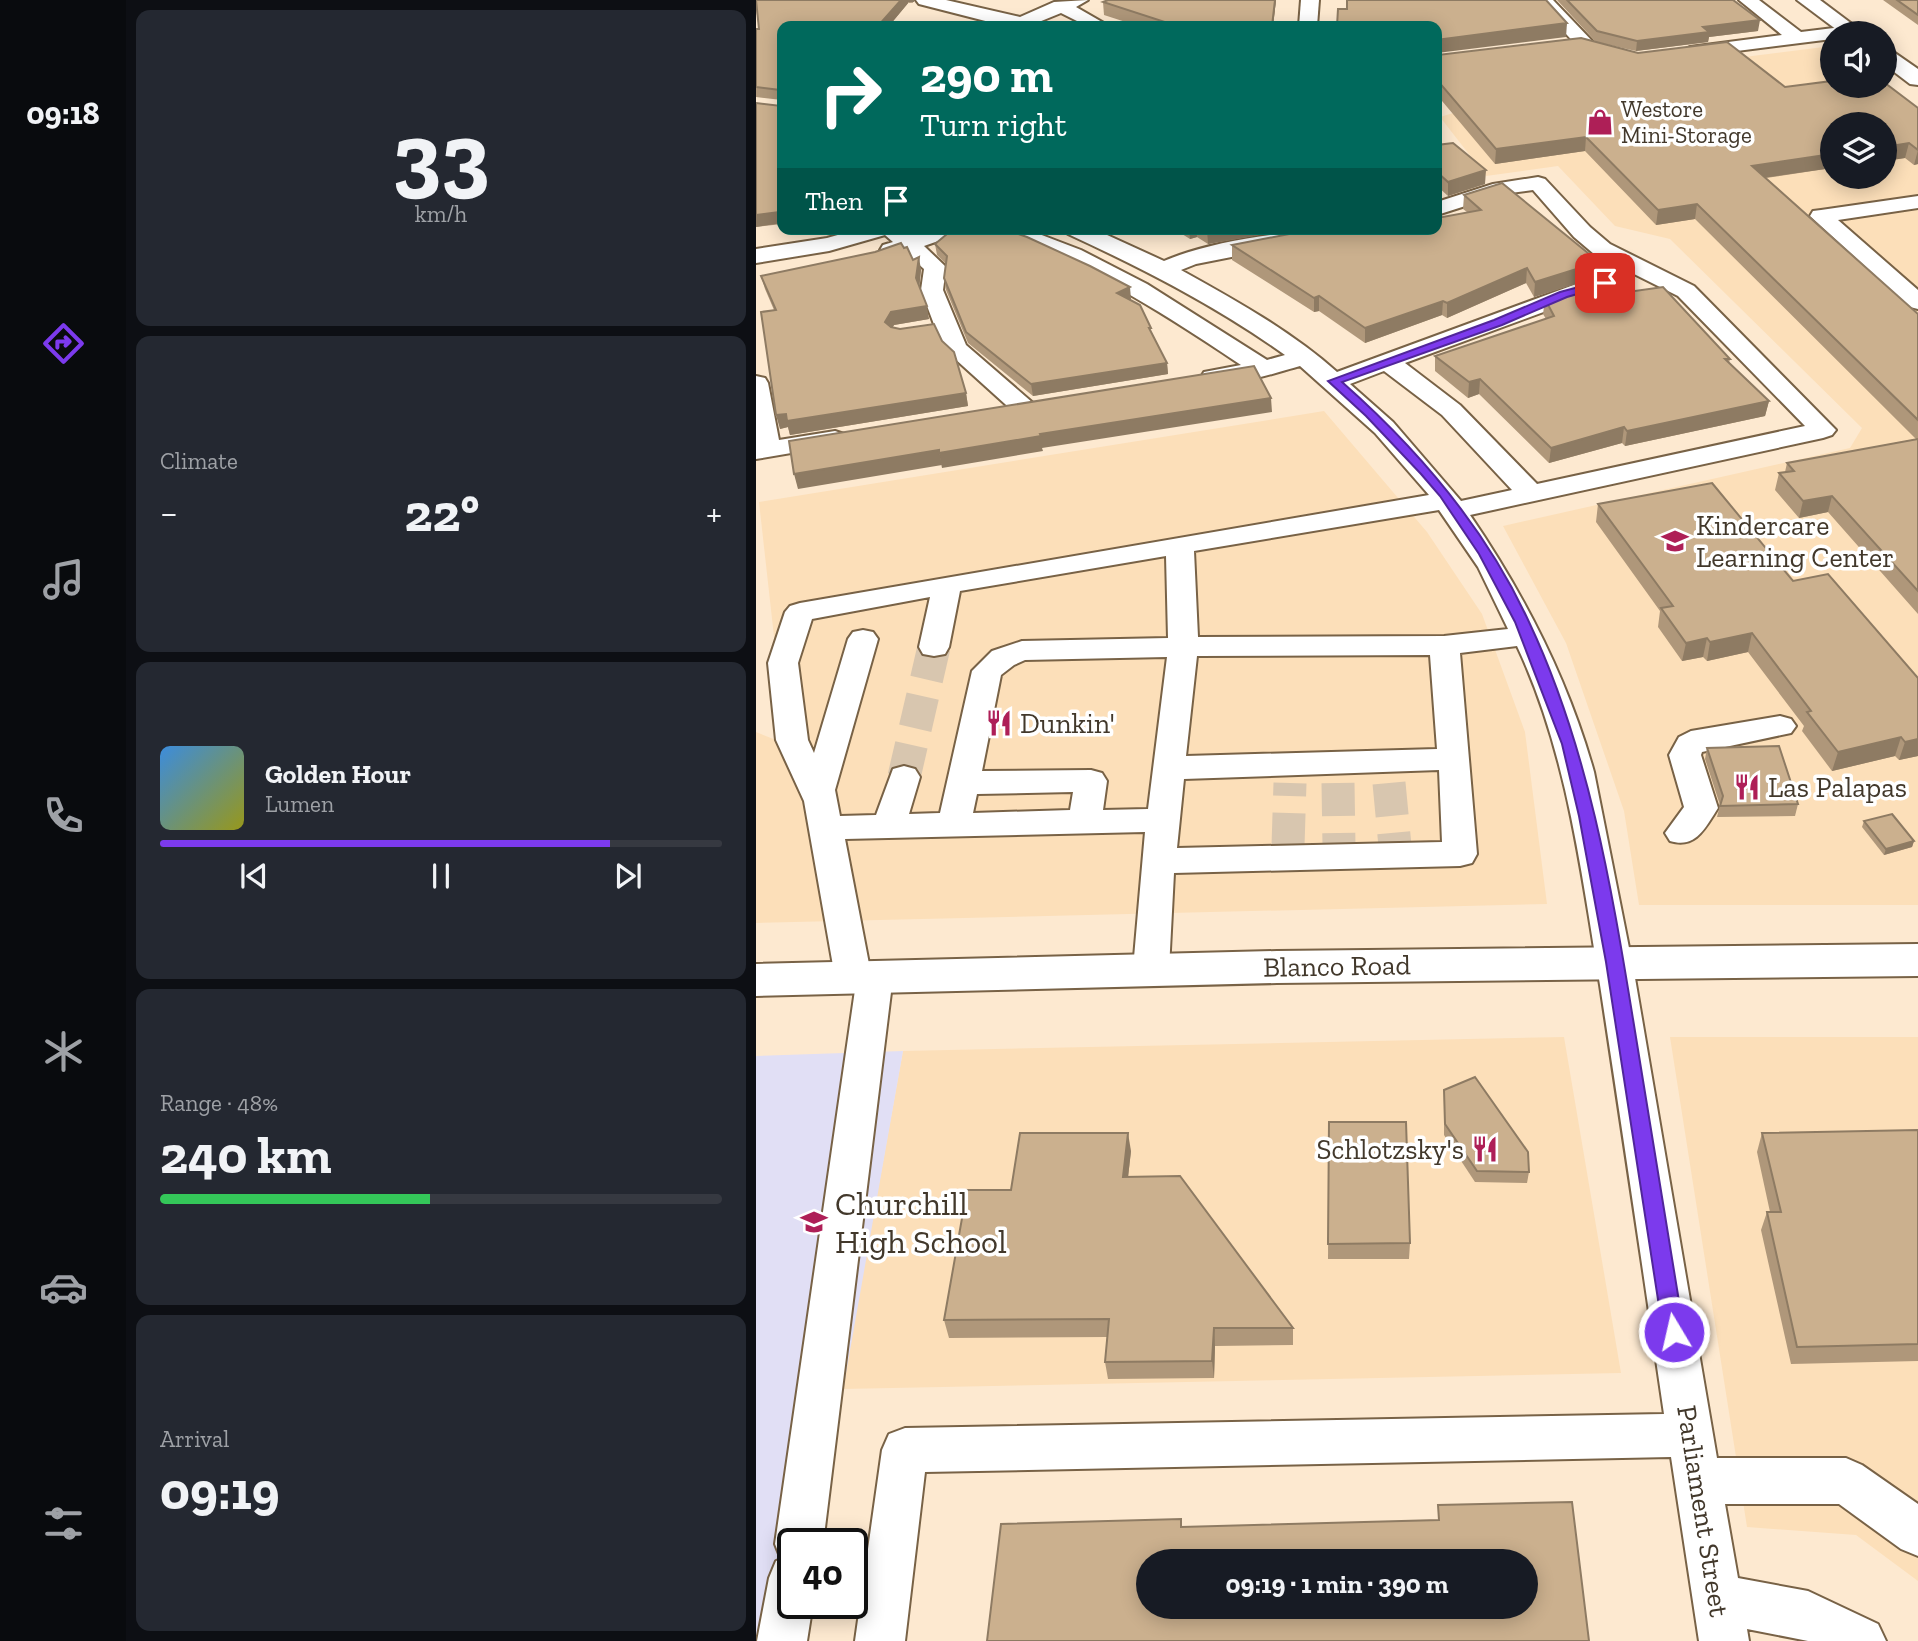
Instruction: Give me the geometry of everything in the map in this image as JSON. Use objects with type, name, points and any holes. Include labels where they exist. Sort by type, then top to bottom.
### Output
[{"type":"main road","points":[[1807,0],[1837,21]]},
{"type":"main road","points":[[1897,64],[1918,79]]},
{"type":"main road","name":"Blanco Road","points":[[756,979],[1151,969],[1918,960]]},
{"type":"street","points":[[980,14],[1014,0]]},
{"type":"street","points":[[1027,0],[1088,21]]},
{"type":"street","points":[[1026,21],[1079,0]]},
{"type":"street","points":[[1308,21],[1310,0]]},
{"type":"street","points":[[1543,0],[1589,48],[1636,59]]},
{"type":"street","points":[[1748,0],[1798,38]]},
{"type":"street","points":[[933,7],[980,14],[1004,21]]},
{"type":"street","points":[[1677,54],[1820,36]]},
{"type":"street","points":[[1557,46],[1584,43]]},
{"type":"street","points":[[823,813],[792,740],[783,663],[800,612],[1180,546],[1452,505],[1493,502],[1823,430],[1686,291],[1602,249],[1582,232],[1538,183],[1500,188],[1442,207]]},
{"type":"street","points":[[1918,202],[1821,216],[1918,302]]},
{"type":"street","points":[[756,237],[777,233]]},
{"type":"street","points":[[756,256],[829,244],[862,235]]},
{"type":"street","points":[[1019,235],[1097,267],[1150,294],[1263,369]]},
{"type":"street","name":"Parliament Street","points":[[1089,235],[1164,269],[1226,302],[1306,357],[1370,413],[1452,505],[1486,554],[1528,636],[1570,744],[1587,816],[1615,962],[1720,1620]]},
{"type":"street","points":[[1164,269],[1191,258],[1312,235]]},
{"type":"street","points":[[877,255],[900,237],[935,267],[932,290],[935,328],[1024,408]]},
{"type":"street","points":[[810,269],[850,261]]},
{"type":"street","points":[[1075,276],[1097,267]]},
{"type":"street","points":[[1334,381],[1498,322],[1563,295],[1647,272]]},
{"type":"street","points":[[1184,382],[1263,369],[1306,357]]},
{"type":"street","points":[[1388,362],[1451,410],[1531,494]]},
{"type":"street","points":[[756,383],[762,450],[863,434]]},
{"type":"street","points":[[998,412],[1051,404]]},
{"type":"street","points":[[1151,969],[1163,820],[1183,647],[1180,546]]},
{"type":"street","points":[[934,647],[947,585]]},
{"type":"street","points":[[954,825],[987,671],[1003,658],[1022,651],[1444,645],[1528,636]]},
{"type":"street","points":[[801,1528],[864,977],[818,790],[863,639]]},
{"type":"street","points":[[1159,861],[1288,852],[1395,851],[1461,854],[1444,645]]},
{"type":"street","points":[[1682,833],[1701,808],[1685,755],[1690,745],[1702,739],[1780,726]]},
{"type":"street","points":[[1170,768],[1291,774],[1389,772],[1454,759]]},
{"type":"street","points":[[889,826],[904,777]]},
{"type":"street","points":[[963,783],[1091,781],[1085,822]]},
{"type":"street","points":[[823,813],[889,826],[1163,820]]},
{"type":"street","points":[[880,1641],[905,1450],[1691,1435]]},
{"type":"street","points":[[1698,1481],[1846,1482],[1918,1532]]},
{"type":"street","points":[[1720,1620],[1808,1615],[1861,1641]]},
{"type":"street","points":[[782,1641],[786,1619]]},
{"type":"shaded area","points":[[1820,48],[1820,98],[1897,98],[1897,94],[1918,108],[1918,905],[1639,905],[1624,811],[1566,643],[1503,526],[1850,448],[1862,428],[1670,239],[1615,226],[1558,166],[1486,176],[1442,116],[1460,111],[1483,90]]},
{"type":"shaded area","points":[[1324,411],[1427,532],[1482,614],[1525,732],[1547,904],[756,923],[756,732],[786,744],[759,502]]},
{"type":"shaded area","points":[[1564,1037],[1621,1373],[842,1389],[903,1051]]},
{"type":"shaded area","points":[[1670,1037],[1918,1037],[1918,1581],[1856,1535],[1747,1527]]},
{"type":"shaded area","name":"Churchill High School","points":[[903,1051],[819,1528],[777,1528],[777,1619],[796,1619],[799,1641],[756,1641],[756,1056]]},
{"type":"building","points":[[756,0],[901,0],[882,21],[777,21],[777,90],[756,87],[756,29],[759,29]]},
{"type":"building","points":[[1275,0],[1273,21],[1162,21],[1103,2]]},
{"type":"building","points":[[1347,0],[1546,0],[1567,23],[1442,39],[1442,21],[1337,21],[1338,9],[1347,9]]},
{"type":"building","points":[[1567,0],[1733,0],[1760,20],[1703,27],[1709,32],[1637,41],[1597,31]]},
{"type":"building","points":[[1897,0],[1918,0],[1918,15]]},
{"type":"building","points":[[1581,38],[1638,53],[1727,42],[1785,87],[1820,83],[1820,98],[1897,98],[1897,92],[1918,108],[1918,150],[1909,143],[1897,145],[1897,112],[1820,112],[1820,156],[1752,166],[1918,314],[1918,420],[1697,204],[1658,210],[1586,137],[1496,149],[1442,86],[1442,55]]},
{"type":"building","points":[[756,103],[777,106],[777,212],[756,215]]},
{"type":"building","points":[[1453,143],[1486,170],[1448,182],[1442,177],[1442,144]]},
{"type":"building","points":[[1502,183],[1599,262],[1535,282],[1527,268],[1447,303],[1443,301],[1365,328],[1319,296],[1314,298],[1232,245],[1284,235],[1442,235],[1442,217],[1481,210],[1464,195]]},
{"type":"building","points":[[946,235],[1021,235],[1090,266],[1130,287],[1117,293],[1140,305],[1167,363],[1031,384],[966,332],[944,278],[947,256],[935,244]]},
{"type":"building","points":[[901,243],[904,248],[907,247],[913,260],[919,257],[916,278],[927,306],[891,312],[885,322],[900,329],[934,324],[942,341],[954,352],[966,393],[787,421],[786,414],[776,415],[761,312],[776,310],[761,276],[875,252]]},
{"type":"building","points":[[1616,276],[1635,291],[1663,287],[1730,359],[1725,359],[1769,401],[1627,431],[1624,427],[1551,448],[1480,379],[1469,382],[1435,356],[1554,316],[1545,299]]},
{"type":"building","points":[[1254,366],[1271,398],[794,474],[789,441]]},
{"type":"building","points":[[1918,439],[1918,591],[1832,496],[1803,501],[1779,473],[1794,471],[1787,463]]},
{"type":"building","points":[[1712,483],[1793,581],[1828,574],[1918,678],[1918,739],[1905,742],[1901,737],[1838,752],[1807,712],[1811,711],[1752,633],[1710,642],[1707,638],[1686,643],[1661,608],[1673,606],[1598,504]]},
{"type":"building","name":"Las Palapas","points":[[1779,746],[1798,804],[1720,806],[1723,796],[1707,748]]},
{"type":"building","points":[[1892,814],[1914,841],[1886,849],[1864,821]]},
{"type":"building","name":"Schlotzsky's","points":[[1475,1077],[1528,1152],[1529,1172],[1477,1171],[1445,1124],[1444,1090]]},
{"type":"building","points":[[1329,1122],[1406,1122],[1410,1243],[1328,1244]]},
{"type":"building","points":[[1918,1130],[1918,1344],[1797,1347],[1767,1212],[1781,1212],[1762,1133]]},
{"type":"building","points":[[1020,1133],[1128,1133],[1123,1177],[1180,1176],[1293,1328],[1214,1328],[1212,1361],[1105,1362],[1109,1319],[944,1320],[967,1190],[1011,1190]]},
{"type":"building","points":[[1572,1502],[1589,1641],[987,1641],[1001,1524],[1181,1519],[1181,1527],[1439,1520],[1438,1505]]},
{"type":"tunnel","points":[[904,777],[934,647]]},
{"type":"tunnel","points":[[1288,846],[1290,783]]},
{"type":"tunnel","points":[[1338,783],[1339,846]]},
{"type":"tunnel","points":[[1389,783],[1395,846]]},
{"type":"place","name":"Westore Mini-Storage","points":[[1600,122]]},
{"type":"place","name":"Kindercare Learning Center","points":[[1675,541]]},
{"type":"place","name":"Dunkin'","points":[[999,723]]},
{"type":"place","name":"Las Palapas","points":[[1747,787]]},
{"type":"place","name":"Schlotzsky's","points":[[1485,1149]]},
{"type":"place","name":"Churchill High School","points":[[814,1222]]},
{"type":"route","points":[[1605,283],[1563,295],[1498,322],[1334,381],[1370,413],[1426,472],[1445,494],[1486,554],[1522,622],[1570,744],[1615,962],[1674,1332]]}]
